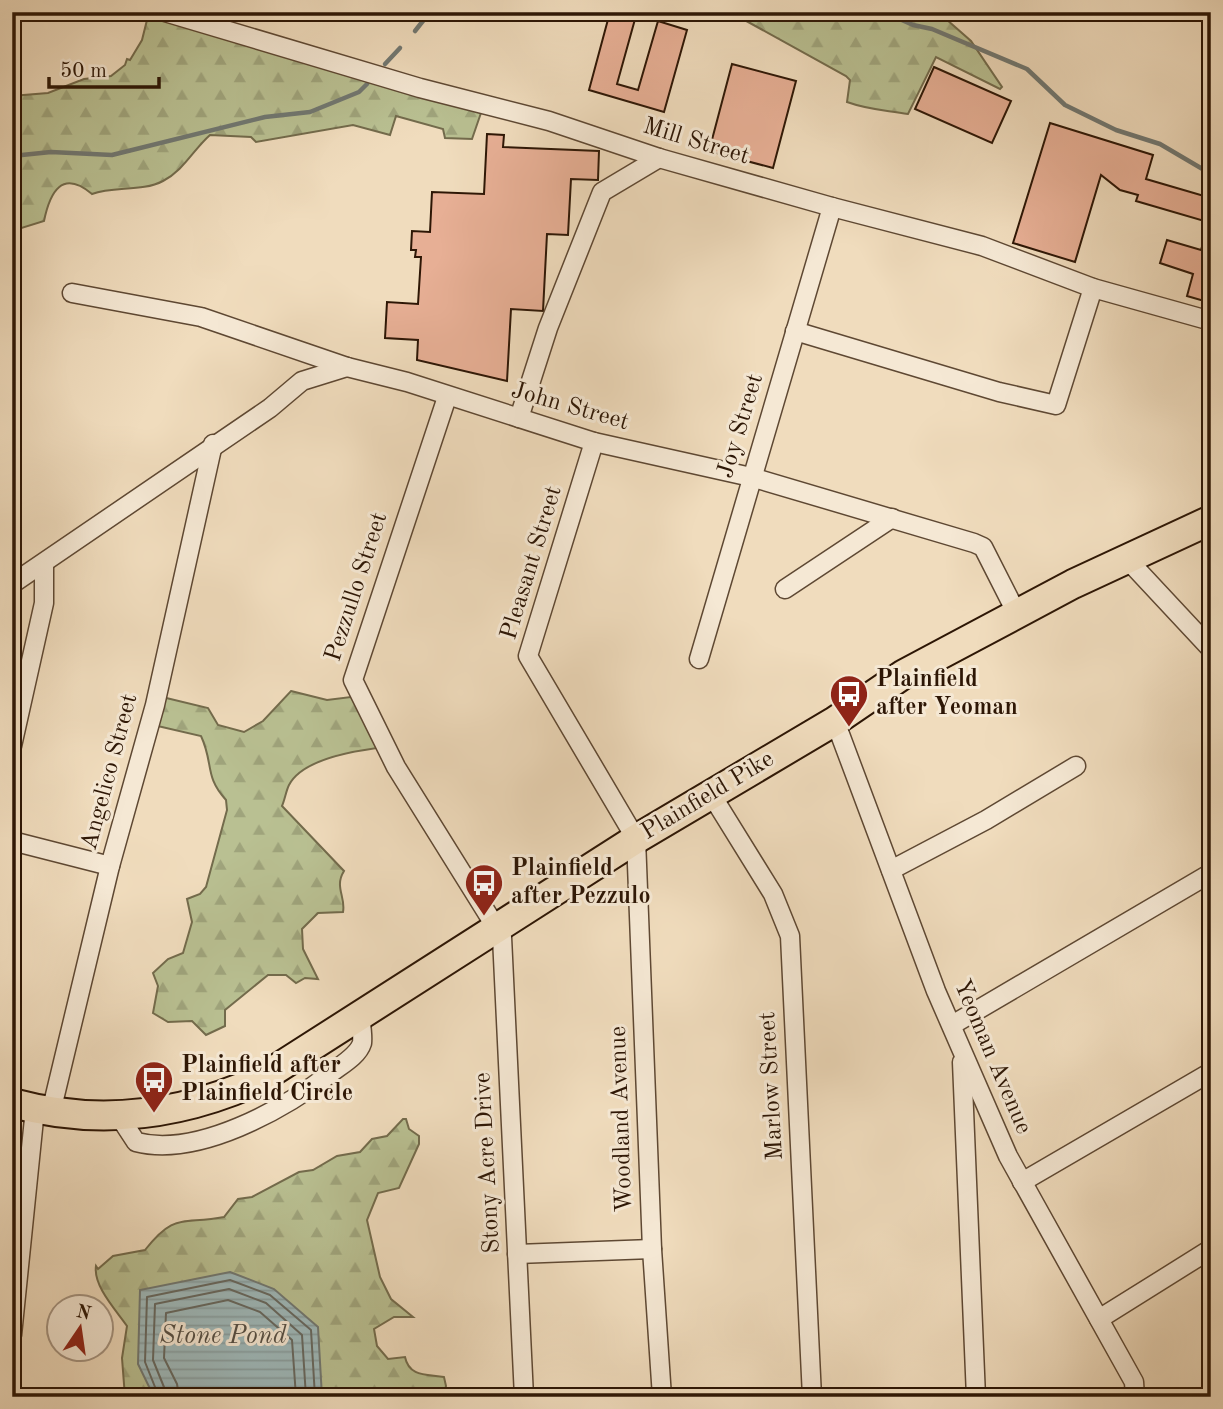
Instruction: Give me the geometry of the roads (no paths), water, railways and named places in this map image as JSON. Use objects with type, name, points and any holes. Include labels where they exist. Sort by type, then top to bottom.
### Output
[{"type":"main road","name":"Plainfield Pike","points":[[33,1108],[76,1116],[119,1116],[179,1108],[227,1095],[259,1080],[636,839],[835,721],[904,674],[1017,614],[1211,520]]},
{"type":"street","name":"Mill Street","points":[[165,12],[420,88],[549,121],[659,158],[982,246],[1093,288],[1211,321]]},
{"type":"street","points":[[519,418],[548,328],[602,192],[659,158]]},
{"type":"street","name":"Joy Street","points":[[699,659],[832,207]]},
{"type":"street","points":[[795,331],[999,392],[1056,405],[1093,288]]},
{"type":"street","name":"John Street","points":[[72,293],[201,317],[347,367],[376,372],[594,442],[751,477],[983,547],[1017,614]]},
{"type":"street","points":[[12,584],[44,565],[213,444],[270,408],[302,381],[347,367]]},
{"type":"street","name":"Pezzullo Street","points":[[447,397],[353,680],[396,767],[497,928]]},
{"type":"street","name":"Pleasant Street","points":[[594,442],[527,656],[636,839]]},
{"type":"street","name":"Angelico Street","points":[[12,1335],[33,1108],[110,866],[155,705],[213,444]]},
{"type":"street","points":[[785,589],[892,518]]},
{"type":"street","points":[[1127,559],[1211,649]]},
{"type":"street","points":[[12,746],[44,603],[44,565]]},
{"type":"street","name":"Yeoman Avenue","points":[[835,721],[961,1052],[1022,1182],[1134,1382],[1135,1397]]},
{"type":"street","points":[[891,870],[986,820],[1076,766]]},
{"type":"street","name":"Marlow Street","points":[[711,794],[773,894],[790,936],[812,1397]]},
{"type":"street","name":"Woodland Avenue","points":[[636,839],[652,1249],[662,1397]]},
{"type":"street","points":[[12,841],[110,866]]},
{"type":"street","points":[[952,1025],[1211,873]]},
{"type":"street","name":"Stony Acre Drive","points":[[497,928],[502,937],[524,1397]]},
{"type":"street","points":[[961,1052],[976,1397]]},
{"type":"street","points":[[1022,1182],[1211,1072]]},
{"type":"street","points":[[517,1254],[652,1249]]},
{"type":"street","points":[[1099,1319],[1211,1249]]},
{"type":"water","name":"Stone Pond","points":[[230,1272],[274,1289],[318,1327],[322,1397],[154,1397],[138,1364],[140,1290]]},
{"type":"waterway","points":[[415,31],[430,12]]},
{"type":"waterway","points":[[884,12],[1027,69],[1065,105],[1116,130],[1160,144],[1211,174]]},
{"type":"waterway","points":[[385,64],[400,48]]},
{"type":"waterway","points":[[12,156],[51,152],[112,155],[265,117],[310,112],[359,92],[367,84]]},
{"type":"place","name":"Plainfield after Yeoman","points":[[849,728]]},
{"type":"place","name":"Plainfield after Pezzulo","points":[[484,917]]},
{"type":"place","name":"Plainfield after Plainfield Circle","points":[[154,1114]]}]
